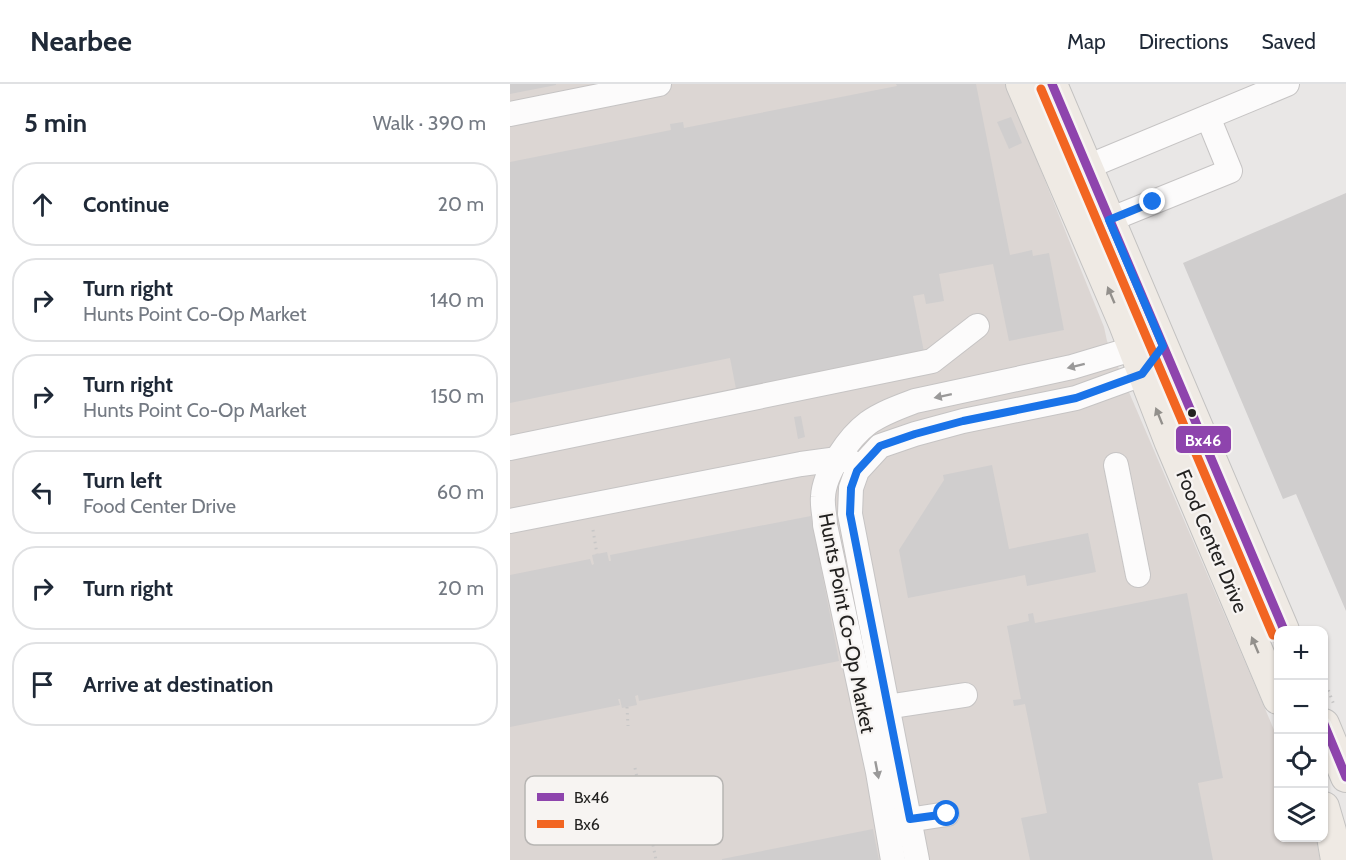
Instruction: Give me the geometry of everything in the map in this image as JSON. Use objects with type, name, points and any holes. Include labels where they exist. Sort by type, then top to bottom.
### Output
[{"type":"main road","points":[[1023,84],[1054,130],[1078,178],[1109,220]]},
{"type":"main road","name":"Food Center Drive","points":[[1023,84],[1274,689]]},
{"type":"main road","name":"Food Center Drive","points":[[1052,84],[1282,626]]},
{"type":"main road","points":[[1327,734],[1346,777]]},
{"type":"main road","points":[[1328,822],[1336,860]]},
{"type":"street","points":[[510,114],[659,84]]},
{"type":"street","points":[[1087,167],[1287,84]]},
{"type":"street","points":[[1109,220],[1230,171],[1209,117]]},
{"type":"street","points":[[510,448],[932,361],[977,326]]},
{"type":"street","points":[[1137,362],[1163,346]]},
{"type":"street","name":"Hunts Point Co-Op Market","points":[[877,709],[825,525],[822,499],[828,478],[857,432],[867,423],[915,401],[1072,367],[1137,362]]},
{"type":"street","name":"Hunts Point Co-Op Market","points":[[917,860],[898,821],[877,709],[850,514],[851,488],[857,471],[880,446],[963,421],[1076,398],[1137,362]]},
{"type":"street","points":[[510,521],[801,464],[838,459],[863,464]]},
{"type":"street","points":[[1116,465],[1138,575]]},
{"type":"street","points":[[877,709],[965,694]]},
{"type":"street","points":[[898,821],[947,814]]},
{"type":"street","name":"Hunts Point Co-Op Market","points":[[893,860],[898,821]]},
{"type":"path","points":[[592,530],[597,554]]},
{"type":"path","points":[[627,707],[628,726]]},
{"type":"path","points":[[635,768],[637,776]]},
{"type":"path","points":[[653,845],[656,860]]},
{"type":"shaded area","points":[[510,84],[1006,84],[1104,327],[1107,341],[1274,730],[1274,842],[1317,842],[1320,860],[510,860]]},
{"type":"building","points":[[510,84],[556,84],[556,85],[510,94]]},
{"type":"building","points":[[896,84],[976,84],[1010,255],[1032,250],[1033,256],[1049,253],[1064,330],[1009,341],[993,264],[939,274],[944,301],[926,304],[924,294],[913,296],[925,357],[737,394],[730,358],[510,403],[510,162],[671,130],[670,124],[683,122],[684,128],[897,86]]},
{"type":"building","points":[[1011,117],[1022,143],[1009,149],[997,122]]},
{"type":"building","points":[[1346,193],[1346,611],[1296,494],[1283,499],[1183,263]]},
{"type":"building","points":[[801,416],[805,437],[798,439],[794,417]]},
{"type":"building","points":[[992,465],[1009,549],[1088,533],[1096,572],[1027,586],[1025,575],[908,598],[899,550],[944,480],[943,475]]},
{"type":"building","points":[[811,516],[839,661],[639,701],[638,695],[635,696],[637,705],[622,708],[620,699],[618,699],[620,705],[510,727],[510,575],[590,559],[592,565],[594,564],[592,555],[607,552],[609,561],[611,561],[610,555]]},
{"type":"building","points":[[1187,593],[1223,778],[1198,783],[1213,860],[1030,860],[1021,818],[1047,813],[1025,704],[1014,706],[1013,700],[1021,699],[1007,626],[1029,621],[1028,614],[1033,613],[1035,623]]},
{"type":"building","points":[[873,829],[879,860],[722,860],[722,859]]},
{"type":"transit line","name":"Bx46","points":[[1052,84],[1282,626]]},
{"type":"transit line","name":"Bx6","points":[[1041,89],[1273,635]]},
{"type":"transit line","name":"Bx46","points":[[1328,734],[1346,777]]},
{"type":"route","points":[[947,814],[910,819],[850,514],[851,488],[857,471],[880,446],[963,421],[1076,398],[1142,374],[1163,346],[1109,220],[1153,202]]}]
